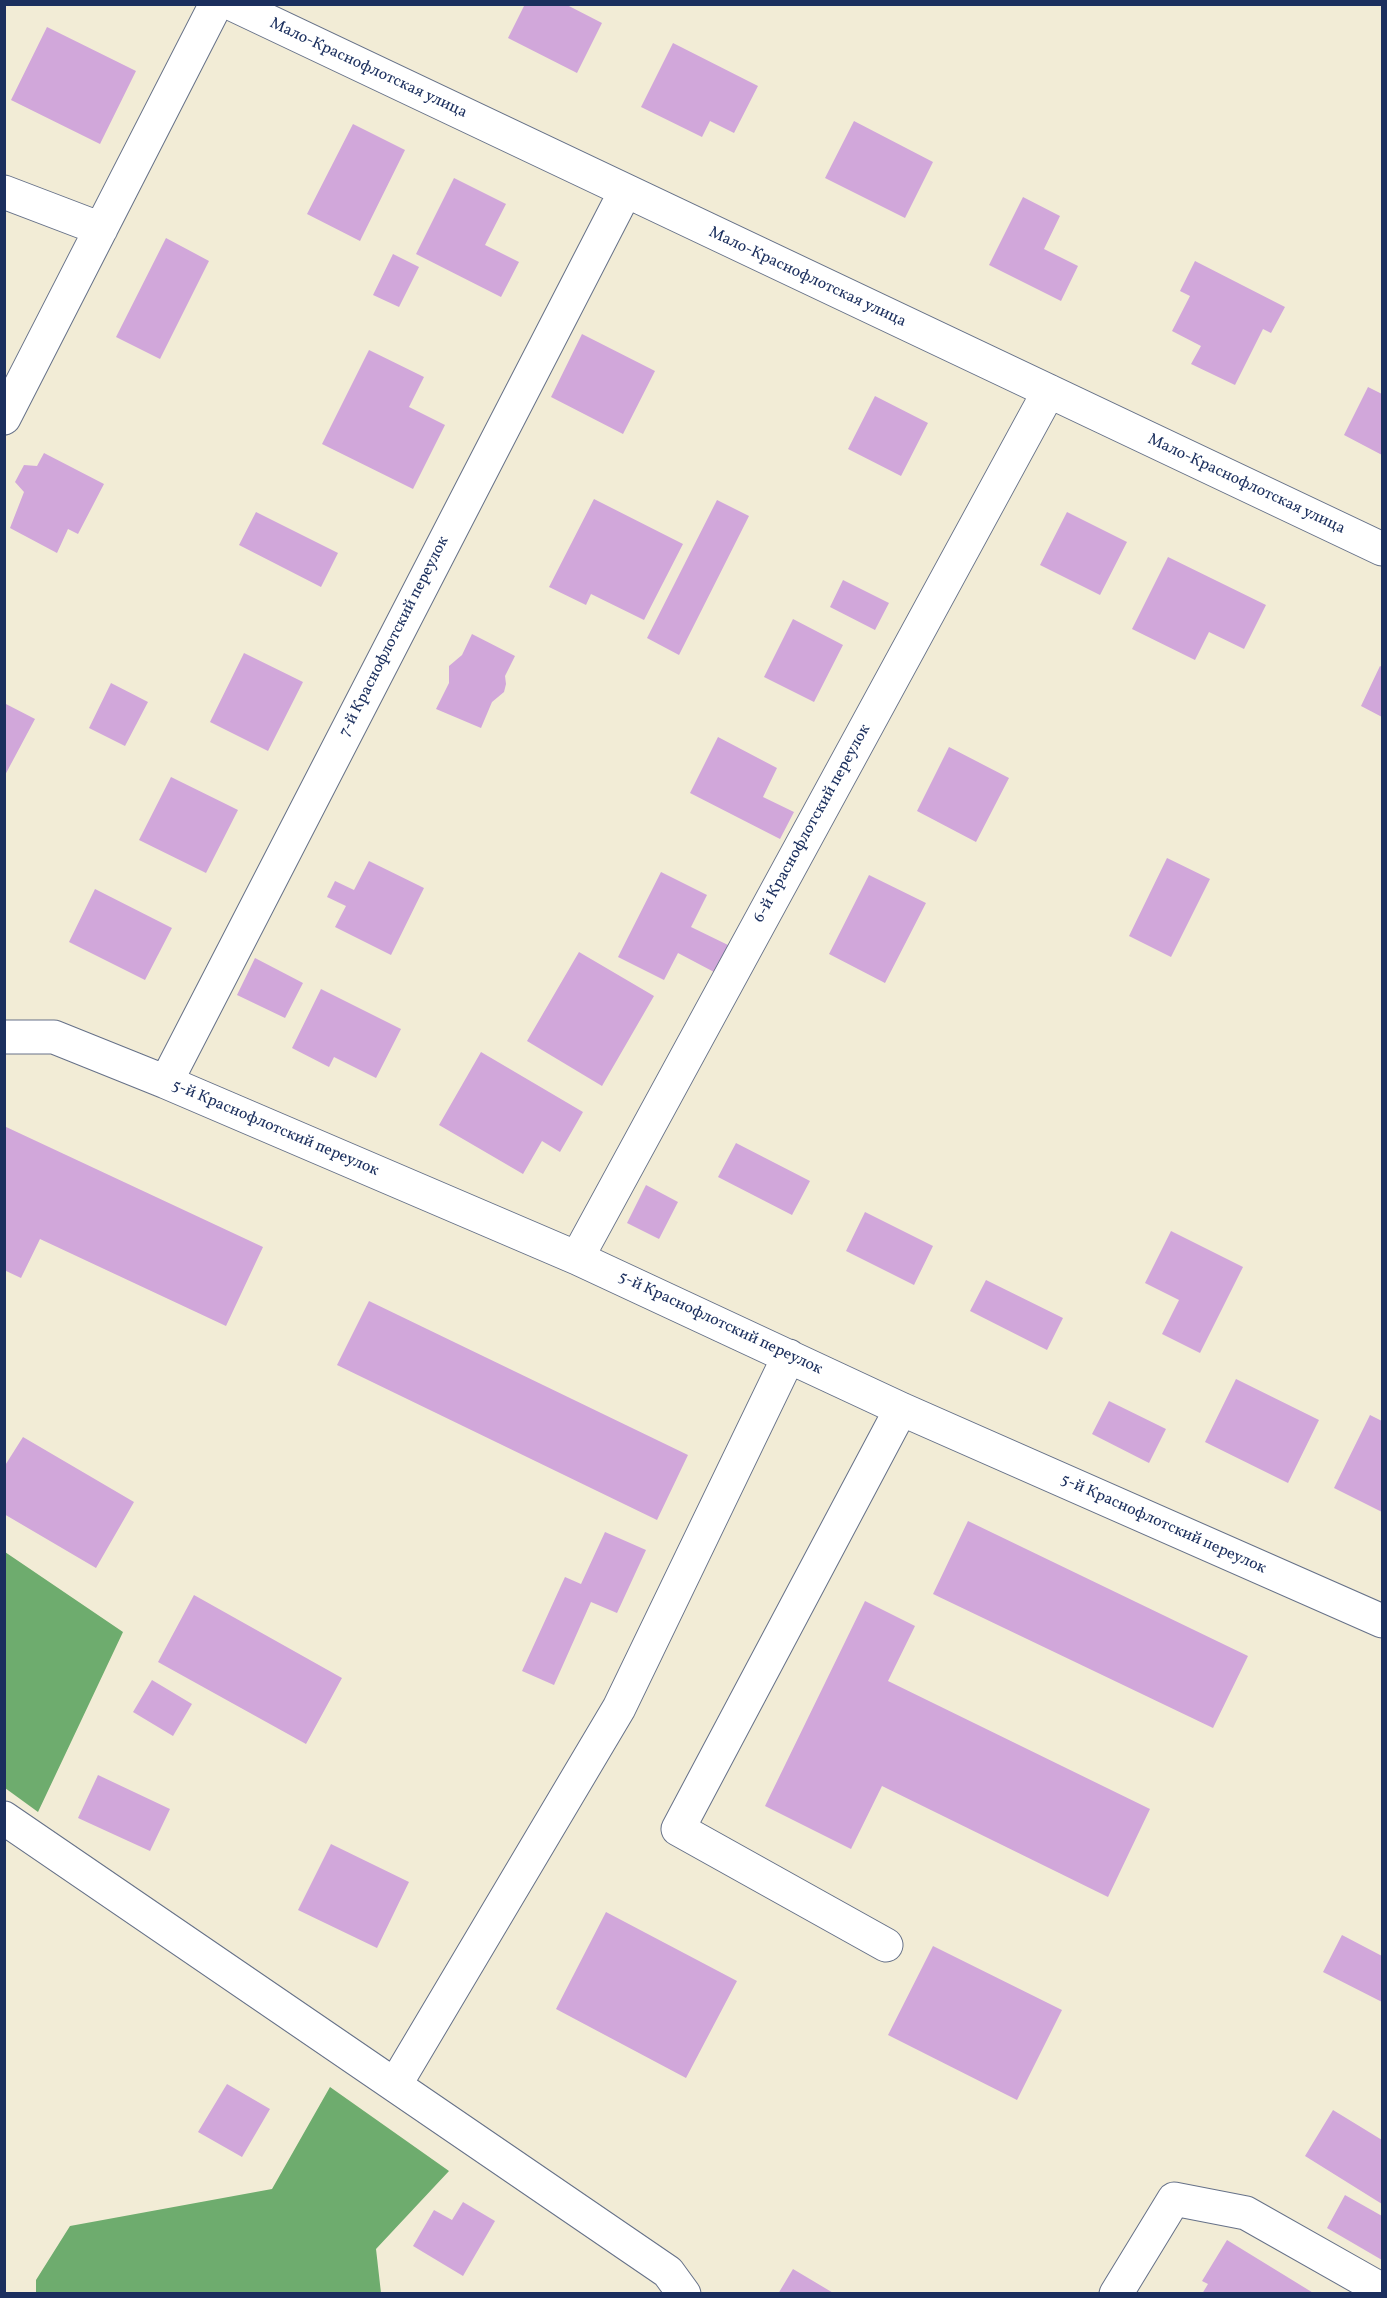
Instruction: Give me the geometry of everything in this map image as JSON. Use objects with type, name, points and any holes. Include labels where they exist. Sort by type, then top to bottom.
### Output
[{"type":"street","points":[[4,418],[216,4]]},
{"type":"street","name":"Мало-Краснофлотская улица","points":[[232,4],[1383,549]]},
{"type":"street","points":[[4,192],[101,229]]},
{"type":"street","name":"7-й Краснофлотский переулок","points":[[166,1082],[625,192]]},
{"type":"street","name":"6-й Краснофлотский переулок","points":[[577,1258],[1048,391]]},
{"type":"street","name":"5-й Краснофлотский переулок","points":[[4,1037],[54,1037],[166,1082],[577,1258],[901,1409],[1383,1621]]},
{"type":"street","points":[[395,2085],[619,1708],[789,1356]]},
{"type":"street","points":[[886,1945],[678,1829],[901,1409]]},
{"type":"street","points":[[4,1818],[668,2272],[684,2294]]},
{"type":"street","points":[[1116,2294],[1174,2199],[1246,2213],[1383,2290]]},
{"type":"green space","points":[[5,1552],[123,1632],[38,1812],[5,1788]]},
{"type":"green space","points":[[330,2087],[449,2171],[376,2249],[381,2293],[36,2293],[36,2280],[70,2226],[272,2189]]},
{"type":"building","points":[[525,4],[565,4],[602,23],[577,73],[508,38]]},
{"type":"building","points":[[47,27],[136,71],[100,144],[11,100]]},
{"type":"building","points":[[673,43],[758,86],[734,133],[710,121],[702,137],[641,107]]},
{"type":"building","points":[[854,121],[933,162],[905,218],[825,178]]},
{"type":"building","points":[[353,124],[405,150],[360,241],[307,214]]},
{"type":"building","points":[[454,178],[506,204],[485,245],[519,262],[501,297],[416,254]]},
{"type":"building","points":[[1023,197],[1060,216],[1044,249],[1078,266],[1061,301],[989,265]]},
{"type":"building","points":[[166,238],[209,261],[160,359],[116,337]]},
{"type":"building","points":[[393,254],[419,267],[399,307],[373,295]]},
{"type":"building","points":[[1195,261],[1285,307],[1271,333],[1263,329],[1235,385],[1191,364],[1201,346],[1172,331],[1190,296],[1180,291]]},
{"type":"building","points":[[582,334],[655,371],[623,434],[551,397]]},
{"type":"building","points":[[369,350],[424,377],[409,407],[445,425],[413,489],[322,444]]},
{"type":"building","points":[[1368,387],[1382,394],[1382,455],[1344,435]]},
{"type":"building","points":[[875,396],[928,423],[901,476],[848,449]]},
{"type":"building","points":[[44,453],[104,484],[78,534],[68,529],[57,553],[10,528],[24,492],[15,482],[24,465],[37,466]]},
{"type":"building","points":[[594,499],[683,544],[644,620],[591,594],[586,605],[549,587]]},
{"type":"building","points":[[717,500],[749,516],[679,655],[647,638]]},
{"type":"building","points":[[256,512],[338,553],[321,587],[239,545]]},
{"type":"building","points":[[1067,512],[1127,542],[1100,595],[1040,565]]},
{"type":"building","points":[[1168,557],[1266,605],[1244,649],[1209,632],[1195,660],[1132,629]]},
{"type":"building","points":[[843,580],[889,603],[875,630],[830,607]]},
{"type":"building","points":[[793,619],[843,645],[814,702],[764,677]]},
{"type":"building","points":[[472,634],[515,656],[505,676],[504,692],[492,702],[481,728],[436,709],[449,683],[449,666],[462,655]]},
{"type":"building","points":[[244,653],[303,682],[268,751],[210,722]]},
{"type":"building","points":[[1380,666],[1382,667],[1382,717],[1361,706]]},
{"type":"building","points":[[111,683],[148,702],[125,746],[89,728]]},
{"type":"building","points":[[4,703],[35,719],[4,777]]},
{"type":"building","points":[[718,737],[777,768],[763,797],[794,812],[780,839],[690,793]]},
{"type":"building","points":[[949,747],[1009,778],[976,842],[917,811]]},
{"type":"building","points":[[171,777],[238,810],[206,873],[139,840]]},
{"type":"building","points":[[1167,858],[1210,879],[1171,957],[1129,936]]},
{"type":"building","points":[[369,861],[424,888],[391,955],[335,927],[346,906],[327,897],[335,881],[354,890]]},
{"type":"building","points":[[661,872],[707,895],[691,927],[728,945],[714,972],[678,953],[664,980],[618,957]]},
{"type":"building","points":[[869,875],[926,903],[885,983],[829,954]]},
{"type":"building","points":[[95,889],[172,928],[145,980],[69,942]]},
{"type":"building","points":[[579,952],[654,996],[602,1086],[527,1041]]},
{"type":"building","points":[[255,958],[303,983],[285,1018],[237,995]]},
{"type":"building","points":[[321,989],[401,1029],[376,1078],[334,1057],[329,1067],[292,1048]]},
{"type":"building","points":[[481,1052],[583,1112],[560,1152],[542,1141],[523,1174],[439,1125]]},
{"type":"building","points":[[4,1126],[263,1247],[226,1326],[40,1239],[21,1278],[4,1270]]},
{"type":"building","points":[[736,1143],[810,1181],[792,1215],[718,1177]]},
{"type":"building","points":[[646,1185],[678,1202],[659,1239],[627,1223]]},
{"type":"building","points":[[865,1212],[933,1246],[914,1285],[846,1251]]},
{"type":"building","points":[[1171,1231],[1243,1267],[1200,1353],[1162,1334],[1179,1300],[1145,1283]]},
{"type":"building","points":[[986,1280],[1063,1318],[1047,1350],[970,1311]]},
{"type":"building","points":[[369,1301],[688,1455],[657,1520],[337,1365]]},
{"type":"building","points":[[1236,1379],[1319,1420],[1288,1483],[1205,1442]]},
{"type":"building","points":[[1109,1401],[1166,1429],[1149,1463],[1092,1434]]},
{"type":"building","points":[[1370,1415],[1382,1421],[1382,1512],[1334,1488]]},
{"type":"building","points":[[23,1437],[134,1502],[96,1568],[4,1514],[4,1467]]},
{"type":"building","points":[[968,1521],[1248,1656],[1213,1728],[933,1594]]},
{"type":"building","points":[[605,1532],[646,1550],[617,1613],[591,1602],[554,1685],[522,1671],[565,1577],[581,1584]]},
{"type":"building","points":[[194,1595],[342,1678],[306,1744],[158,1662]]},
{"type":"building","points":[[865,1601],[915,1626],[888,1681],[1150,1809],[1108,1897],[882,1786],[851,1849],[765,1806]]},
{"type":"building","points":[[152,1680],[192,1704],[173,1736],[133,1712]]},
{"type":"building","points":[[98,1775],[170,1809],[150,1851],[78,1818]]},
{"type":"building","points":[[331,1844],[409,1882],[377,1948],[298,1910]]},
{"type":"building","points":[[606,1912],[737,1981],[686,2078],[556,2009]]},
{"type":"building","points":[[1342,1935],[1382,1956],[1382,2002],[1323,1972]]},
{"type":"building","points":[[933,1946],[1062,2010],[1017,2100],[888,2035]]},
{"type":"building","points":[[227,2084],[270,2109],[242,2157],[198,2132]]},
{"type":"building","points":[[1333,2110],[1382,2140],[1382,2204],[1305,2156]]},
{"type":"building","points":[[1345,2195],[1382,2216],[1382,2260],[1327,2228]]},
{"type":"building","points":[[463,2202],[495,2221],[463,2276],[413,2246],[434,2210],[452,2220]]},
{"type":"building","points":[[1227,2240],[1315,2294],[1202,2294],[1208,2284],[1202,2281]]},
{"type":"building","points":[[793,2269],[835,2294],[778,2294]]}]
